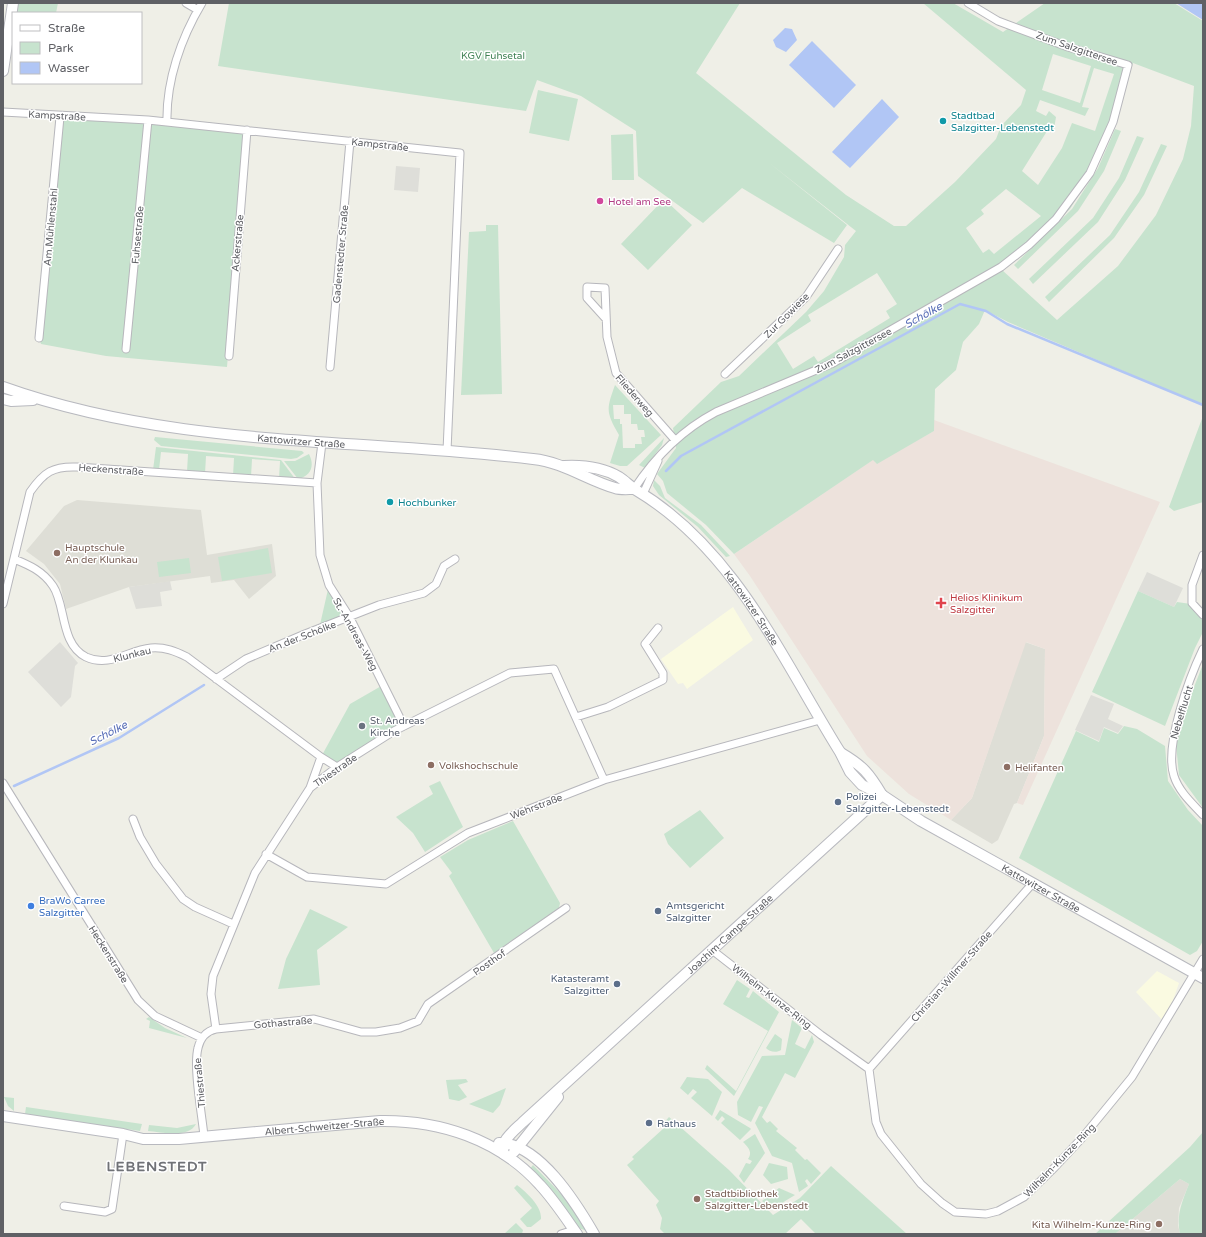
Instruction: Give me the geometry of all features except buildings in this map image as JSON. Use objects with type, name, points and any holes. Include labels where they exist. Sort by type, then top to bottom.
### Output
[{"type":"street","points":[[3,70],[13,3]]},
{"type":"street","points":[[186,3],[198,10]]},
{"type":"street","points":[[166,122],[166,104],[178,53],[202,3]]},
{"type":"street","name":"Zum Salzgittersee","points":[[638,491],[653,474],[658,459],[675,440],[697,422],[716,412],[833,363],[1001,267],[1029,245],[1056,219],[1090,173],[1113,122],[1128,66],[1068,47],[998,21],[968,3]]},
{"type":"street","name":"Kampstraße","points":[[3,112],[148,120],[460,153],[447,451]]},
{"type":"street","name":"Am Mühlenstahl","points":[[39,338],[60,116]]},
{"type":"street","name":"Fuhsestraße","points":[[126,349],[148,120]]},
{"type":"street","name":"Ackerstraße","points":[[229,356],[247,130]]},
{"type":"street","name":"Gadenstedter Straße","points":[[330,367],[350,142]]},
{"type":"street","name":"Zur Gowiese","points":[[725,374],[806,297],[838,249]]},
{"type":"street","name":"Fliederweg","points":[[606,319],[587,298],[587,287],[606,288],[607,337],[616,373],[675,440]]},
{"type":"street","name":"Kattowitzer Straße","points":[[3,387],[41,400],[148,424],[322,443],[447,451],[536,459],[564,466],[580,465],[593,467],[619,477],[694,534],[725,568],[743,592],[840,752],[859,764],[871,777],[882,795],[921,821],[1199,976]]},
{"type":"street","name":"Kattowitzer Straße","points":[[6,402],[41,400]]},
{"type":"street","name":"St.-Andreas-Weg","points":[[322,443],[317,483],[320,555],[329,585],[350,618],[404,726]]},
{"type":"street","name":"Heckenstraße","points":[[3,604],[30,492],[40,478],[50,471],[65,467],[317,483]]},
{"type":"street","points":[[1203,555],[1192,585],[1192,603],[1203,616]]},
{"type":"street","name":"An der Schölke","points":[[216,679],[246,659],[305,634],[350,618],[375,606],[424,593],[436,584],[444,566],[455,558]]},
{"type":"street","name":"Klunkau","points":[[14,559],[36,568],[54,587],[69,636],[76,648],[86,656],[100,661],[116,660],[151,648],[172,649],[186,657],[321,757],[337,767]]},
{"type":"street","points":[[576,717],[608,707],[663,680],[663,674],[645,644],[658,628]]},
{"type":"street","name":"Nebelflucht","points":[[1203,649],[1186,691],[1171,744],[1174,776],[1181,791],[1203,816]]},
{"type":"street","name":"Thiestraße","points":[[216,1028],[211,985],[233,924],[252,878],[266,854],[310,788],[337,767],[404,726],[510,673],[554,669],[604,780]]},
{"type":"street","name":"Wehrstraße","points":[[266,854],[307,877],[386,884],[468,833],[604,780],[820,720]]},
{"type":"street","points":[[310,788],[321,757]]},
{"type":"street","name":"Heckenstraße","points":[[3,783],[138,1000],[155,1016],[202,1038]]},
{"type":"street","name":"Joachim-Campe-Straße","points":[[504,1143],[523,1122],[882,795]]},
{"type":"street","points":[[134,818],[140,837],[156,864],[183,899],[195,907],[233,924]]},
{"type":"street","name":"Christian-Willmer-Straße","points":[[869,1069],[1033,883]]},
{"type":"street","name":"Posthof","points":[[418,1021],[428,1004],[566,908]]},
{"type":"street","name":"Wilhelm-Kunze-Ring","points":[[712,950],[869,1069],[876,1122],[881,1134],[921,1184],[942,1203],[955,1212],[986,1214],[998,1211],[1024,1197],[1082,1138],[1132,1077],[1199,976],[1203,959]]},
{"type":"street","name":"Gothastraße","points":[[216,1028],[314,1019],[361,1032],[376,1032],[400,1028],[418,1021]]},
{"type":"street","points":[[202,1038],[208,1032],[216,1028]]},
{"type":"street","name":"Thiestraße","points":[[202,1038],[198,1049],[197,1064],[204,1136]]},
{"type":"street","name":"Joachim-Campe-Straße","points":[[519,1148],[537,1122],[578,1073]]},
{"type":"street","name":"Albert-Schweitzer-Straße","points":[[3,1116],[123,1134],[147,1135],[157,1138],[204,1136],[395,1121],[439,1127],[489,1143],[504,1143],[519,1148],[534,1157],[557,1181],[579,1209],[594,1234]]},
{"type":"street","points":[[64,1206],[105,1212],[112,1209],[123,1134]]},
{"type":"street","name":"Albert-Schweitzer-Straße","points":[[489,1143],[539,1183],[554,1201],[575,1232]]},
{"type":"street","points":[[504,1143],[504,1154],[512,1153],[519,1148]]},
{"type":"street","points":[[560,1234],[575,1232],[588,1234]]},
{"type":"shaded area","points":[[396,166],[420,168],[418,192],[394,190]]},
{"type":"shaded area","name":"Helios Klinikum Salzgitter","points":[[934,420],[1160,502],[1023,805],[1017,803],[1044,736],[1045,649],[1026,642],[972,798],[951,820],[909,794],[867,756],[750,576],[734,554],[874,459],[876,463],[934,431]]},
{"type":"shaded area","points":[[77,500],[201,510],[207,555],[272,544],[276,576],[249,599],[234,580],[211,583],[210,576],[129,587],[66,609],[60,584],[44,564],[26,551],[64,506]]},
{"type":"shaded area","points":[[1147,572],[1183,588],[1174,607],[1138,591]]},
{"type":"shaded area","points":[[170,581],[172,590],[160,592],[162,606],[136,609],[129,587]]},
{"type":"shaded area","points":[[733,607],[753,640],[687,689],[683,683],[678,684],[661,659]]},
{"type":"shaded area","points":[[60,642],[78,663],[75,666],[71,697],[61,707],[28,672]]},
{"type":"shaded area","name":"Helifanten","points":[[1025,642],[1045,649],[1044,736],[1017,803],[1014,804],[998,840],[992,844],[951,820],[972,798]]},
{"type":"shaded area","points":[[1091,695],[1114,704],[1108,719],[1123,726],[1118,733],[1104,727],[1099,741],[1075,730]]},
{"type":"shaded area","points":[[1157,971],[1179,983],[1165,1023],[1136,992]]},
{"type":"shaded area","points":[[1180,1179],[1189,1184],[1179,1208],[1178,1225],[1180,1234],[1115,1234]]},
{"type":"green space","points":[[18,3],[58,3],[56,12],[16,12]]},
{"type":"green space","name":"KGV Fuhsetal","points":[[229,3],[740,3],[696,73],[846,195],[894,226],[906,226],[955,182],[996,139],[1001,126],[1021,105],[1026,90],[923,3],[953,3],[1003,32],[1045,3],[1174,3],[1203,21],[1203,405],[1008,322],[985,310],[979,324],[963,342],[956,370],[935,389],[934,431],[877,464],[873,460],[734,554],[706,525],[667,493],[663,481],[657,474],[676,448],[673,428],[721,382],[739,376],[806,312],[824,291],[844,257],[845,245],[856,231],[768,162],[847,225],[834,243],[742,188],[703,223],[638,176],[636,131],[581,96],[537,80],[526,111],[218,66]],"holes":[[[1053,54],[1091,66],[1080,103],[1042,90]],[[1133,63],[1194,86],[1191,126],[1183,159],[1156,215],[1118,266],[1057,320],[1002,270],[1018,258],[1070,209],[1092,173],[1114,128]],[[1094,68],[1114,74],[1095,131],[1072,123],[1062,148],[1038,185],[1022,171],[1049,128],[1054,129],[1056,117],[1049,111],[1046,116],[1036,111],[1040,100],[1085,116],[1089,108],[1082,107]],[[1006,189],[1041,216],[994,254],[989,249],[983,253],[966,228],[984,214],[981,210]],[[877,273],[897,304],[886,311],[890,318],[818,362],[814,356],[793,369],[777,343],[811,321],[808,315]]]},
{"type":"green space","points":[[538,90],[578,99],[569,141],[529,133]]},
{"type":"green space","points":[[60,117],[247,130],[227,367],[106,356],[41,344],[39,338]]},
{"type":"green space","points":[[1115,129],[1121,131],[1104,171],[1078,211],[1018,269],[1014,265],[1072,209],[1098,168]]},
{"type":"green space","points":[[633,134],[634,180],[612,180],[611,135]]},
{"type":"green space","points":[[1137,136],[1144,138],[1125,180],[1098,222],[1033,284],[1029,279],[1093,218],[1119,178]]},
{"type":"green space","points":[[1161,144],[1167,146],[1144,195],[1114,238],[1049,302],[1045,297],[1110,235],[1139,192]]},
{"type":"green space","points":[[664,199],[692,225],[648,270],[621,244]]},
{"type":"green space","points":[[486,225],[498,225],[502,394],[461,395],[469,232],[486,231]]},
{"type":"green space","points":[[615,385],[661,435],[627,466],[620,466],[610,463],[619,435],[609,411],[610,400]],"holes":[[[613,405],[624,405],[624,414],[631,414],[631,424],[637,424],[638,430],[644,430],[645,437],[641,437],[642,444],[635,444],[635,448],[623,448],[622,424],[620,424],[620,419],[614,419]]]},
{"type":"green space","points":[[1203,416],[1203,502],[1174,511],[1169,507]]},
{"type":"green space","points":[[155,437],[302,451],[304,453],[297,458],[291,459],[161,446],[154,440]]},
{"type":"green space","points":[[664,438],[662,445],[645,468],[639,465]]},
{"type":"green space","points":[[156,447],[281,460],[296,480],[279,479],[280,461],[252,459],[251,477],[233,476],[234,458],[206,456],[205,474],[187,472],[188,454],[161,452],[159,470],[153,470]]},
{"type":"green space","points":[[309,454],[312,463],[311,470],[306,476],[298,479],[284,461],[295,461]]},
{"type":"green space","points":[[654,480],[660,486],[665,498],[701,525],[730,556],[726,557],[698,527],[659,495],[653,486]]},
{"type":"green space","points":[[268,548],[272,573],[222,581],[218,557]]},
{"type":"green space","points":[[189,558],[191,573],[159,577],[157,562]]},
{"type":"green space","points":[[329,585],[350,618],[319,629]]},
{"type":"green space","points":[[1138,591],[1174,607],[1177,602],[1191,604],[1203,621],[1203,632],[1195,648],[1165,726],[1092,692]]},
{"type":"green space","points":[[1203,664],[1203,808],[1179,775],[1176,744],[1187,705]]},
{"type":"green space","points":[[383,685],[404,726],[337,767],[321,757],[350,704]]},
{"type":"green space","points":[[1124,726],[1137,729],[1165,746],[1168,781],[1188,810],[1203,826],[1203,941],[1197,951],[1190,955],[1019,858],[1076,731],[1099,742],[1104,728],[1118,734]]},
{"type":"green space","points":[[440,781],[463,827],[425,852],[413,833],[396,817],[433,794],[429,786]]},
{"type":"green space","points":[[700,810],[724,838],[690,868],[668,844],[664,834]]},
{"type":"green space","points":[[513,821],[560,903],[559,908],[494,953],[449,876],[452,873],[440,857],[468,840]]},
{"type":"green space","points":[[310,909],[348,927],[317,950],[320,985],[278,989],[286,959]]},
{"type":"green space","points":[[737,980],[750,989],[746,997],[749,998],[753,991],[779,1012],[734,1096],[705,1069],[707,1065],[736,1091],[768,1031],[723,1004]]},
{"type":"green space","points":[[149,1017],[165,1028],[187,1038],[149,1028],[150,1021],[146,1019]]},
{"type":"green space","points":[[792,1020],[802,1028],[795,1044],[805,1049],[812,1035],[814,1042],[795,1078],[785,1073],[762,1117],[767,1123],[770,1121],[778,1129],[776,1131],[797,1148],[795,1150],[805,1160],[807,1159],[821,1173],[811,1184],[807,1179],[805,1181],[808,1186],[799,1192],[792,1163],[772,1156],[755,1123],[763,1107],[759,1106],[751,1122],[738,1115],[737,1102],[762,1056],[785,1055]]},
{"type":"green space","points":[[775,1034],[782,1039],[781,1050],[775,1052],[766,1048]]},
{"type":"green space","points":[[687,1077],[708,1079],[722,1092],[712,1116],[691,1098],[697,1092],[693,1089],[688,1095],[680,1088]]},
{"type":"green space","points":[[466,1079],[468,1082],[458,1085],[467,1097],[459,1101],[449,1099],[446,1080]]},
{"type":"green space","points":[[506,1088],[500,1105],[493,1113],[469,1104]]},
{"type":"green space","points":[[4,1097],[14,1098],[14,1111],[8,1106]]},
{"type":"green space","points":[[26,1107],[142,1124],[140,1131],[25,1114]]},
{"type":"green space","points":[[720,1110],[751,1129],[740,1140],[721,1123],[725,1119],[722,1116],[718,1121],[715,1118]]},
{"type":"green space","points":[[669,1117],[729,1170],[773,1215],[800,1198],[831,1166],[907,1234],[816,1234],[801,1219],[785,1234],[665,1234],[660,1229],[662,1218],[656,1205],[659,1201],[627,1165],[634,1159],[632,1157],[664,1128],[662,1125]]},
{"type":"green space","points":[[196,1124],[187,1132],[181,1133],[174,1134],[148,1131],[149,1125],[177,1128]]},
{"type":"green space","points":[[1203,1132],[1203,1234],[1180,1234],[1179,1215],[1189,1184],[1180,1179],[1115,1234],[1095,1234],[1190,1147]]},
{"type":"green space","points":[[755,1134],[765,1153],[744,1183],[739,1176],[746,1163],[750,1164],[752,1161],[748,1159],[750,1152],[743,1142]]},
{"type":"green space","points":[[769,1163],[787,1167],[788,1179],[771,1184],[763,1175]]},
{"type":"green space","points":[[533,1165],[565,1198],[587,1231],[576,1227],[529,1170]]},
{"type":"green space","points":[[517,1185],[529,1196],[541,1214],[541,1219],[531,1227],[527,1227],[520,1219],[532,1208],[514,1188]]},
{"type":"green space","points":[[779,1188],[795,1195],[772,1209],[762,1201]]},
{"type":"green space","points":[[516,1223],[523,1230],[522,1234],[504,1234]]},
{"type":"water","points":[[1176,3],[1203,3],[1203,20]]},
{"type":"water","points":[[785,28],[792,29],[797,40],[786,52],[776,47],[773,40]]},
{"type":"water","points":[[812,41],[856,85],[834,108],[789,65]]},
{"type":"water","points":[[882,99],[899,117],[850,168],[832,152]]},
{"type":"waterway","name":"Schölke","points":[[666,471],[681,456],[960,304],[986,311],[1007,324],[1203,405]]},
{"type":"waterway","name":"Schölke","points":[[14,786],[119,738],[204,685]]},
{"type":"place","name":"Stadtbad Salzgitter-Lebenstedt","points":[[943,121]]},
{"type":"place","name":"Hotel am See","points":[[600,201]]},
{"type":"place","name":"Hochbunker","points":[[390,502]]},
{"type":"place","name":"Hauptschule An der Klunkau","points":[[57,553]]},
{"type":"place","name":"Helios Klinikum Salzgitter","points":[[941,603]]},
{"type":"place","name":"St. Andreas Kirche","points":[[362,726]]},
{"type":"place","name":"Volkshochschule","points":[[431,765]]},
{"type":"place","name":"Helifanten","points":[[1007,767]]},
{"type":"place","name":"Polizei Salzgitter-Lebenstedt","points":[[838,802]]},
{"type":"place","name":"BraWo Carree Salzgitter","points":[[31,906]]},
{"type":"place","name":"Amtsgericht Salzgitter","points":[[658,911]]},
{"type":"place","name":"Katasteramt Salzgitter","points":[[617,984]]},
{"type":"place","name":"Rathaus","points":[[649,1123]]},
{"type":"place","name":"Stadtbibliothek Salzgitter-Lebenstedt","points":[[697,1199]]},
{"type":"place","name":"Kita Wilhelm-Kunze-Ring","points":[[1159,1224]]},
{"type":"district","name":"LEBENSTEDT","points":[[157,1166]]}]
